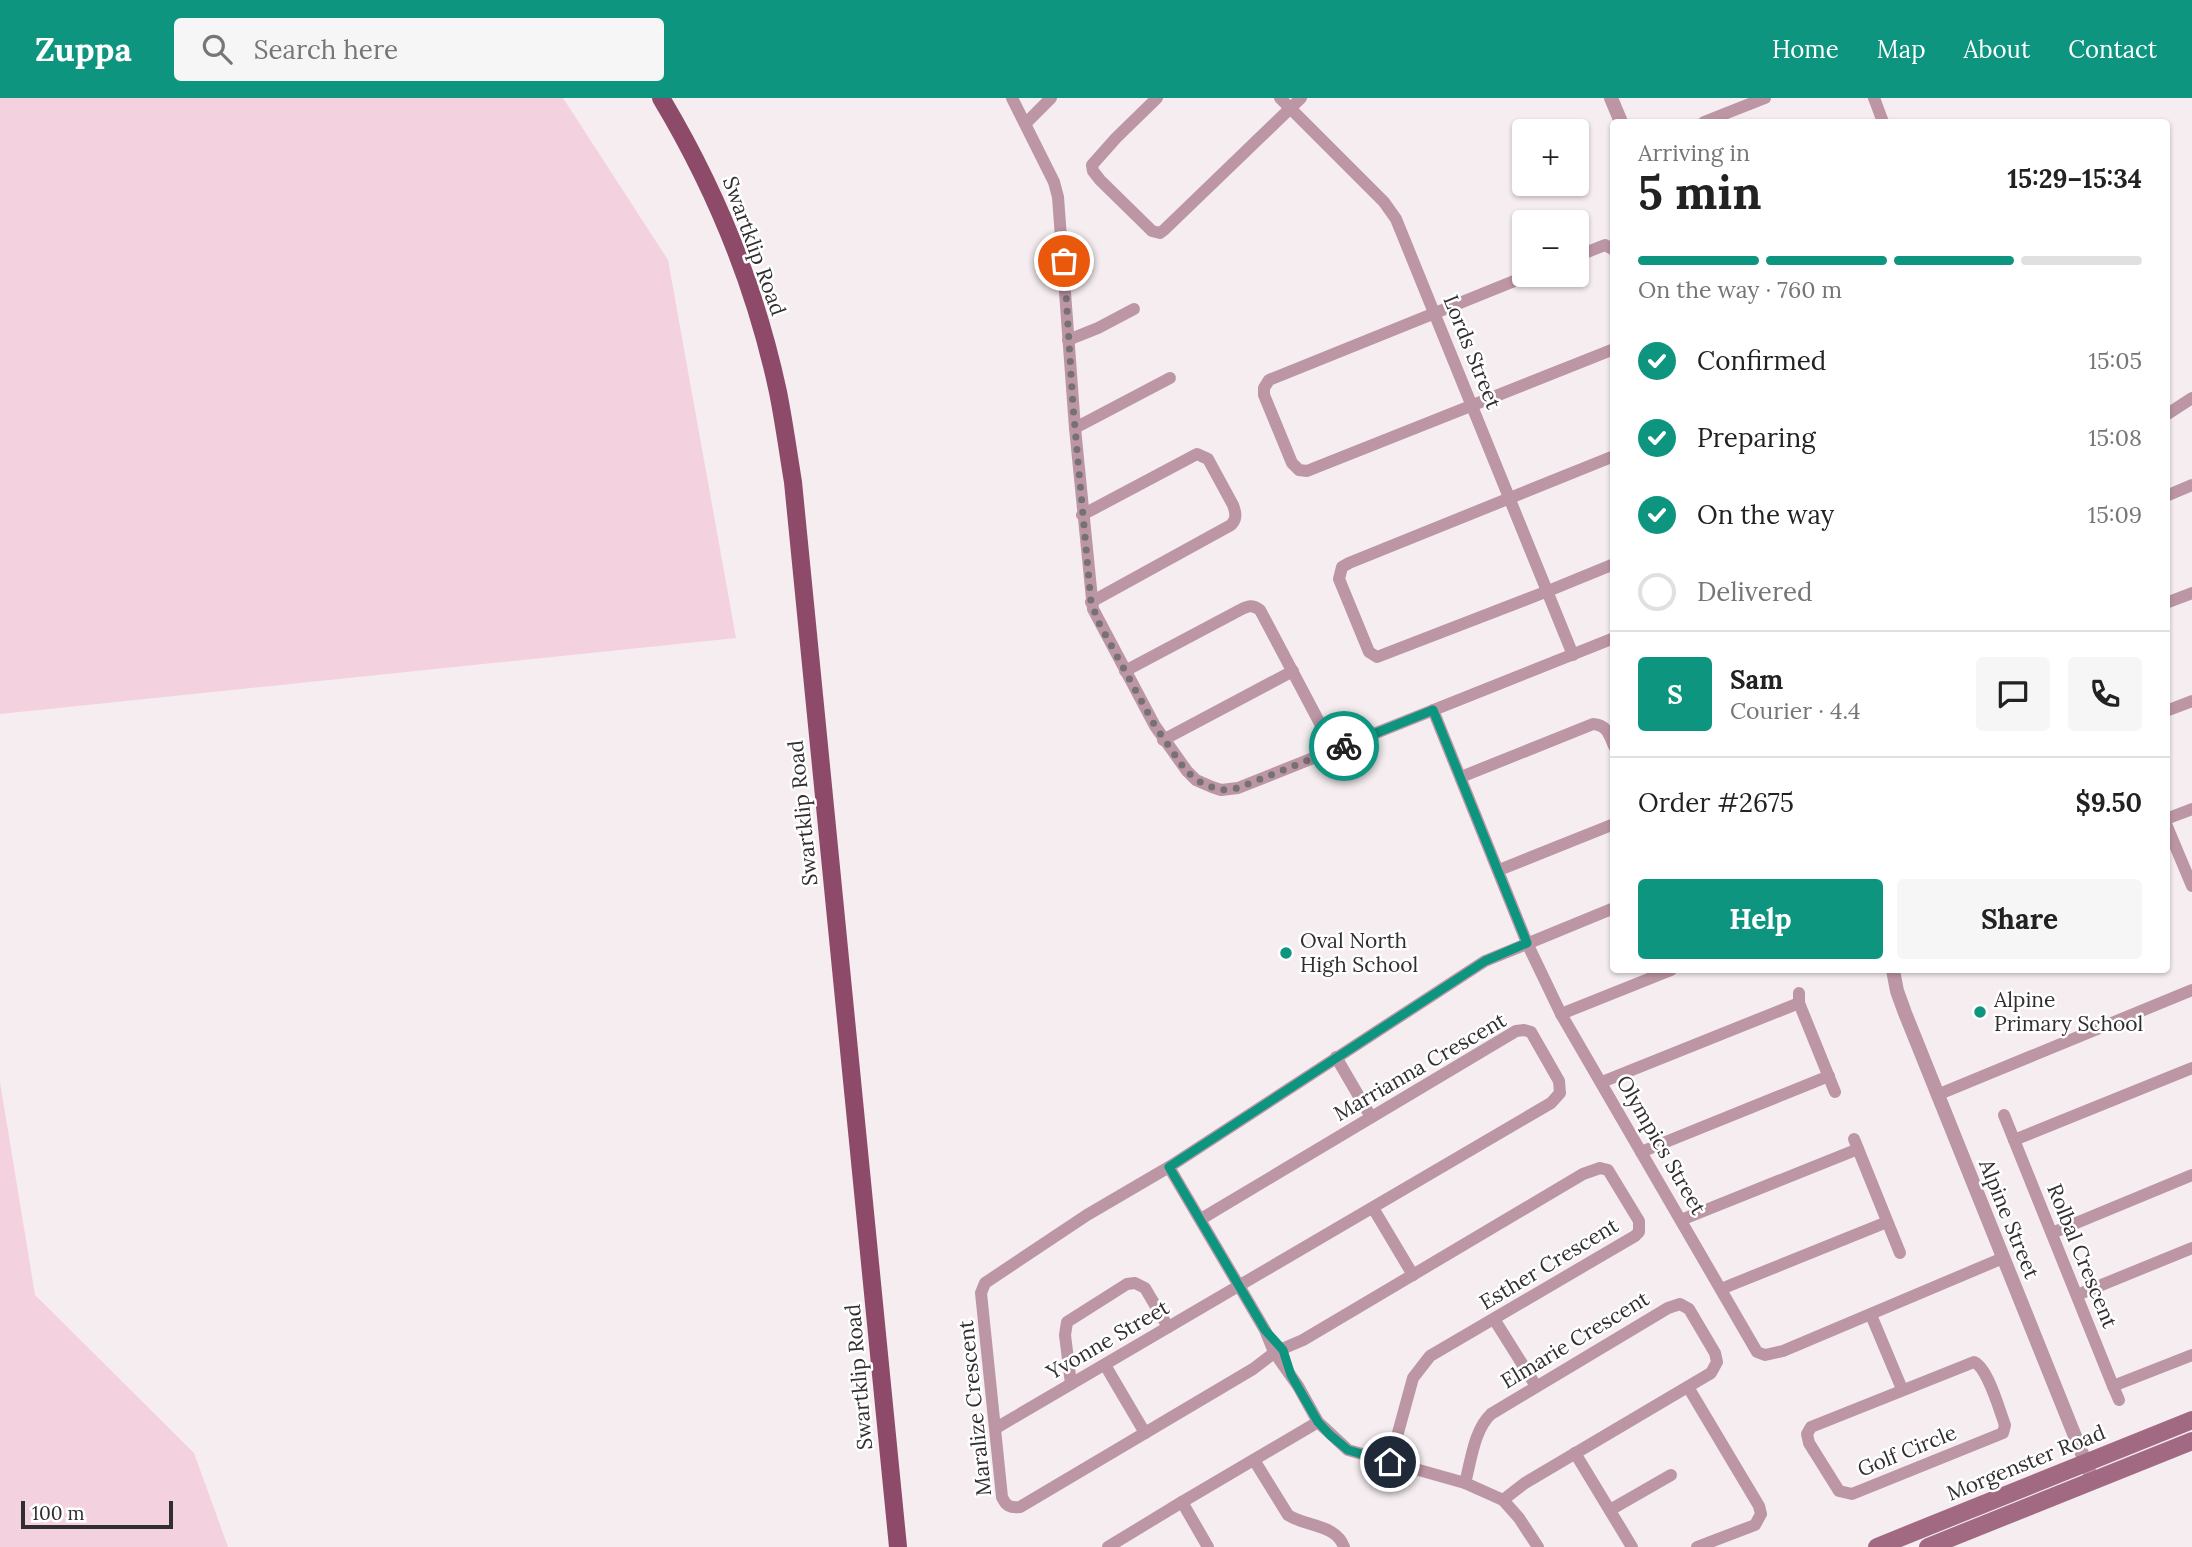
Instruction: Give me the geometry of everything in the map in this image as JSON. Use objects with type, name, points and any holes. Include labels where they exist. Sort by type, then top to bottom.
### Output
[{"type":"main road","name":"Swartklip Road","points":[[668,100],[714,199],[749,293],[778,392],[793,482],[898,1547]]},
{"type":"main road","name":"Morgenster Road","points":[[1878,1547],[2192,1420]]},
{"type":"main road","name":"Morgenster Road","points":[[1928,1547],[2192,1441]]},
{"type":"street","points":[[1012,98],[1057,191],[1091,602],[1099,623],[1163,740],[1186,771],[1196,780],[1221,790],[1238,788],[1610,640]]},
{"type":"street","points":[[1026,124],[1051,98]]},
{"type":"street","points":[[1157,98],[1092,165],[1100,180],[1157,233],[1164,230],[1301,98]]},
{"type":"street","name":"Lords Street","points":[[1280,98],[1391,210],[1573,655]]},
{"type":"street","points":[[1611,98],[1620,119]]},
{"type":"street","points":[[1712,119],[1765,98]]},
{"type":"street","points":[[1874,98],[1882,119]]},
{"type":"street","points":[[1589,251],[1605,245],[1610,248]]},
{"type":"street","points":[[1512,282],[1269,380],[1264,388],[1292,463],[1299,470],[1307,471],[1610,351]]},
{"type":"street","points":[[1069,340],[1134,309]]},
{"type":"street","points":[[1075,428],[1170,379]]},
{"type":"street","points":[[2170,412],[2192,398]]},
{"type":"street","points":[[1083,515],[1197,454],[1208,459],[1233,505],[1236,518],[1231,525],[1091,602]]},
{"type":"street","points":[[1610,458],[1344,565],[1340,571],[1339,582],[1369,652],[1377,657],[1610,566]]},
{"type":"street","points":[[2170,494],[2192,485]]},
{"type":"street","points":[[2170,601],[2192,593]]},
{"type":"street","points":[[1125,671],[1250,606],[1260,610],[1334,750]]},
{"type":"street","points":[[1163,740],[1293,671]]},
{"type":"street","points":[[2170,709],[2192,701]]},
{"type":"street","name":"Olympics Street","points":[[1433,710],[1527,943],[1561,1014],[1757,1352],[1765,1355],[1783,1351],[2003,1258]]},
{"type":"street","points":[[1461,777],[1593,724],[1606,728],[1610,737]]},
{"type":"street","points":[[2170,819],[2192,808]]},
{"type":"street","points":[[1499,870],[1610,826]]},
{"type":"street","points":[[2170,831],[2192,886]]},
{"type":"street","points":[[1538,1547],[1520,1518],[1503,1500],[1465,1483],[1348,1450],[1318,1422],[1169,1167],[1485,961],[1610,910]]},
{"type":"street","points":[[1561,1014],[1664,973]]},
{"type":"street","name":"Alpine Street","points":[[1895,973],[1900,1002],[2093,1482]]},
{"type":"street","points":[[1937,1096],[2192,990]]},
{"type":"street","points":[[1602,1082],[1799,998],[1835,1092]]},
{"type":"street","name":"Marrianna Crescent","points":[[1201,1219],[1520,1030],[1528,1031],[1532,1035],[1561,1088],[1551,1102],[1240,1286]]},
{"type":"street","points":[[1336,1057],[1371,1117]]},
{"type":"street","points":[[2014,1140],[2192,1068]]},
{"type":"street","points":[[1641,1152],[1829,1076]]},
{"type":"street","name":"Rolbal Crescent","points":[[2004,1115],[2119,1400]]},
{"type":"street","points":[[1681,1220],[1856,1144],[1900,1253]]},
{"type":"street","name":"Maralize Crescent","points":[[1169,1167],[1087,1215],[985,1283],[982,1293],[1002,1497],[1006,1505],[1020,1507],[1279,1353]]},
{"type":"street","name":"Esther Crescent","points":[[1279,1353],[1583,1174],[1600,1167],[1608,1170],[1639,1221],[1639,1231],[1635,1236],[1430,1356],[1419,1368],[1410,1387],[1390,1462]]},
{"type":"street","points":[[2052,1233],[2192,1175]]},
{"type":"street","points":[[1373,1208],[1413,1275]]},
{"type":"street","points":[[1721,1289],[1887,1222]]},
{"type":"street","points":[[2077,1295],[2192,1248]]},
{"type":"street","points":[[1071,1384],[1066,1322],[1127,1284],[1135,1283],[1145,1288],[1168,1327]]},
{"type":"street","name":"Yvonne Street","points":[[996,1427],[1240,1286]]},
{"type":"street","name":"Elmarie Crescent","points":[[1465,1483],[1479,1433],[1486,1419],[1536,1386],[1668,1308],[1680,1304],[1691,1311],[1717,1359],[1711,1373],[1525,1483],[1503,1500]]},
{"type":"street","points":[[1871,1315],[1902,1389]]},
{"type":"street","points":[[1494,1319],[1536,1386]]},
{"type":"street","points":[[2113,1386],[2192,1354]]},
{"type":"street","name":"Golf Circle","points":[[1977,1362],[1986,1376],[2005,1424],[2004,1430],[2001,1434],[1852,1494],[1841,1493],[1809,1443],[1807,1437],[1810,1429],[1816,1424],[1902,1389],[1964,1364],[1977,1362]]},
{"type":"street","points":[[1105,1365],[1145,1433]]},
{"type":"street","points":[[1688,1387],[1759,1506],[1761,1514],[1755,1525],[1697,1547]]},
{"type":"street","points":[[1108,1547],[1122,1544],[1182,1502],[1318,1422]]},
{"type":"street","points":[[1575,1453],[1632,1547]]},
{"type":"street","points":[[1254,1460],[1288,1515],[1333,1532],[1339,1536],[1344,1547]]},
{"type":"street","points":[[1610,1510],[1671,1475]]},
{"type":"street","points":[[1182,1502],[1208,1547]]},
{"type":"shaded area","points":[[0,98],[563,98],[668,260],[736,638],[0,714]]},
{"type":"shaded area","points":[[0,1082],[35,1295],[194,1453],[228,1547],[0,1547]]},
{"type":"way so far","points":[[1064,261],[1073,406],[1091,602],[1099,623],[1163,740],[1196,780],[1221,790],[1238,788],[1344,746]]},
{"type":"place","name":"Oval North High School","points":[[1286,953]]},
{"type":"place","name":"Alpine Primary School","points":[[1980,1012]]},
{"type":"route","points":[[1344,746],[1433,710],[1527,943],[1485,961],[1169,1167],[1265,1330],[1283,1350],[1291,1375],[1318,1422],[1348,1450],[1390,1462]]}]
